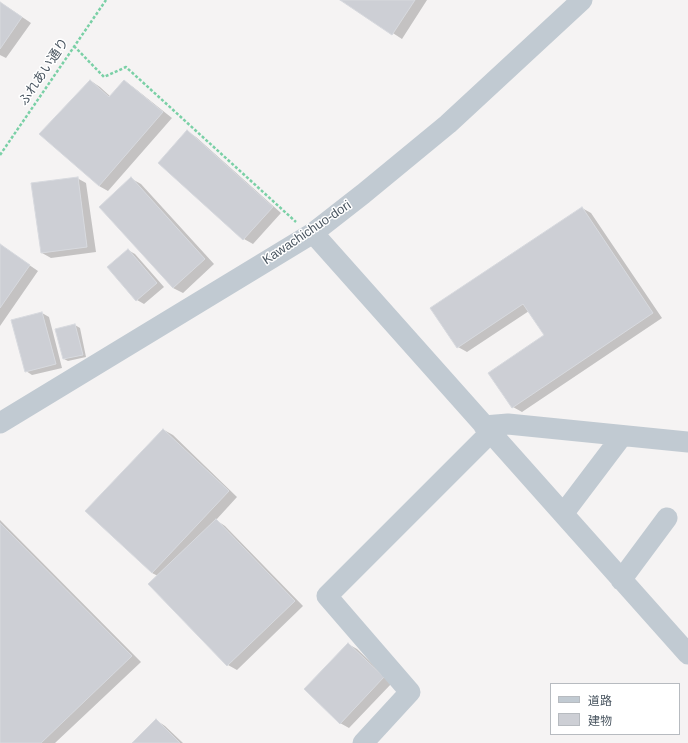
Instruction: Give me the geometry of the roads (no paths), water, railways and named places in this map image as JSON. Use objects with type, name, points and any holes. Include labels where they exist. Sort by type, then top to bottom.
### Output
[{"type":"street","name":"Kawachichuo-dori","points":[[0,423],[305,237],[363,194],[448,124],[582,0]]},
{"type":"street","points":[[305,237],[487,429],[622,580],[685,644]]},
{"type":"street","points":[[363,743],[410,692],[327,596],[487,429],[508,424],[688,442]]},
{"type":"street","points":[[562,514],[622,436]]},
{"type":"street","points":[[622,580],[667,518]]}]
